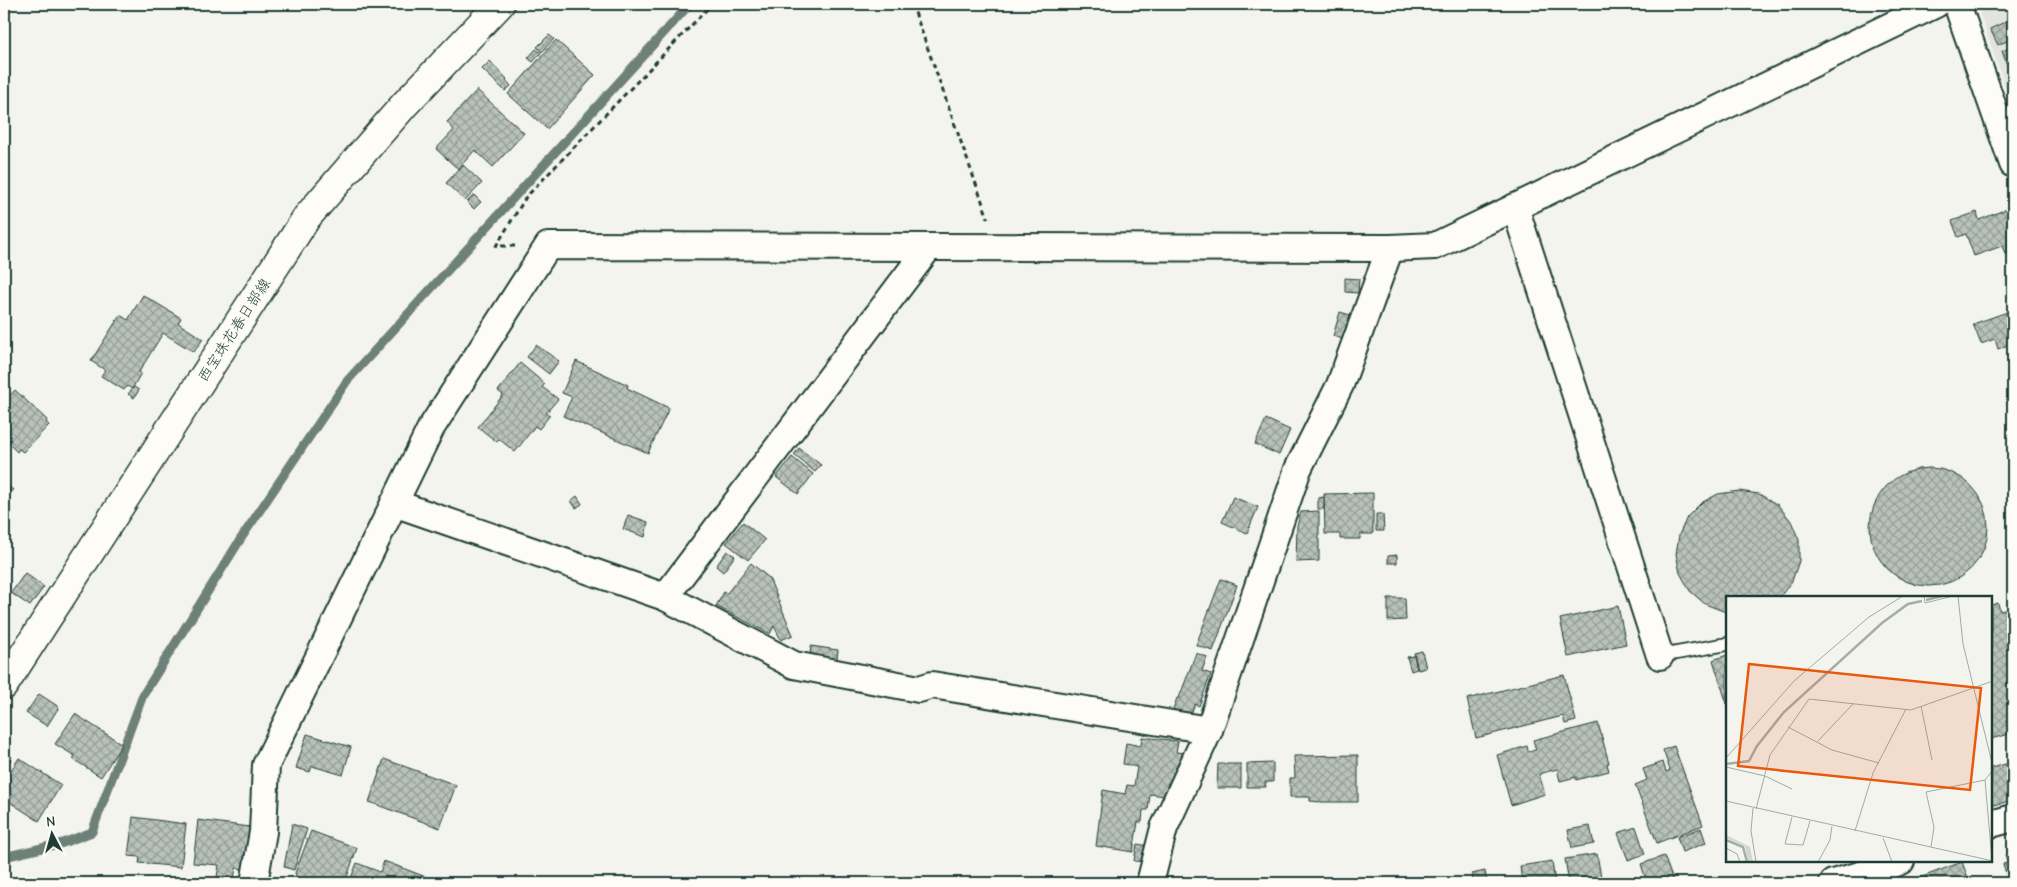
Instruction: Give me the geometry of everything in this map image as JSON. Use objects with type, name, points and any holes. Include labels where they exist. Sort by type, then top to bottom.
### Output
[{"type":"main road","name":"西宝珠花春日部線","points":[[4,685],[307,217],[404,104],[500,4]]},
{"type":"street","points":[[254,883],[263,832],[266,765],[431,428],[548,246],[1390,248],[1435,246],[1936,4]]},
{"type":"street","points":[[1957,4],[2013,164]]},
{"type":"street","points":[[1514,207],[1660,656]]},
{"type":"street","points":[[665,597],[929,247]]},
{"type":"street","points":[[1150,883],[1164,828],[1209,730],[1298,469],[1340,385],[1390,248]]},
{"type":"street","points":[[394,503],[665,597],[794,666],[919,689],[932,685],[1209,730]]},
{"type":"street","points":[[1992,824],[2013,818]]},
{"type":"street","points":[[1833,883],[1899,862]]},
{"type":"lane","points":[[1660,656],[1726,644]]},
{"type":"path","points":[[548,246],[496,246],[526,197],[712,4]]},
{"type":"path","points":[[912,4],[999,247]]},
{"type":"shaded area","points":[[1989,4],[2013,4],[2013,110],[1978,9]]},
{"type":"building","points":[[2013,18],[2013,38],[1998,45],[1990,29]]},
{"type":"building","points":[[549,35],[554,39],[542,52],[537,47]]},
{"type":"building","points":[[556,40],[595,75],[547,129],[508,94]]},
{"type":"building","points":[[2013,47],[2013,82],[2002,51]]},
{"type":"building","points":[[536,49],[541,53],[533,62],[528,58]]},
{"type":"building","points":[[490,61],[511,86],[505,91],[482,69]]},
{"type":"building","points":[[477,90],[524,133],[493,167],[475,150],[458,169],[436,149],[454,130],[447,122]]},
{"type":"building","points":[[463,165],[482,183],[465,201],[446,183]]},
{"type":"building","points":[[474,195],[481,202],[474,209],[467,202]]},
{"type":"building","points":[[2009,208],[2013,219],[2013,251],[2005,254],[2002,246],[1974,256],[1966,234],[1958,237],[1952,221],[1977,212],[1979,220]]},
{"type":"building","points":[[1345,278],[1359,279],[1358,293],[1345,292]]},
{"type":"building","points":[[143,295],[181,318],[178,323],[203,339],[194,352],[163,333],[139,372],[141,373],[132,389],[127,386],[124,390],[101,376],[105,370],[91,361],[120,315],[128,320]]},
{"type":"building","points":[[2013,310],[2013,343],[1998,349],[1995,339],[1981,344],[1973,324]]},
{"type":"building","points":[[1340,312],[1350,315],[1343,339],[1333,336]]},
{"type":"building","points":[[536,345],[559,361],[549,374],[527,357]]},
{"type":"building","points":[[576,361],[628,385],[627,388],[669,408],[648,453],[563,416],[572,397],[562,393]]},
{"type":"building","points":[[520,363],[545,384],[542,387],[558,399],[546,413],[550,415],[539,429],[535,426],[515,452],[499,439],[497,442],[478,427],[503,395],[498,391]]},
{"type":"building","points":[[134,387],[139,390],[134,398],[128,394]]},
{"type":"building","points":[[15,390],[47,420],[46,422],[49,425],[23,452],[19,449],[17,452],[4,439],[4,402]]},
{"type":"building","points":[[1266,419],[1290,430],[1279,455],[1255,444]]},
{"type":"building","points":[[799,448],[821,465],[815,472],[794,455]]},
{"type":"building","points":[[792,457],[813,474],[798,494],[776,477]]},
{"type":"building","points":[[1929,468],[1951,473],[1962,478],[1978,494],[1983,505],[1988,527],[1983,549],[1978,560],[1962,576],[1951,581],[1929,586],[1907,581],[1896,576],[1880,560],[1875,549],[1870,527],[1875,505],[1880,494],[1896,478],[1907,473]]},
{"type":"building","points":[[4,483],[13,490],[4,502]]},
{"type":"building","points":[[1739,491],[1759,494],[1778,505],[1791,521],[1799,540],[1799,561],[1792,581],[1781,596],[1726,596],[1726,612],[1705,604],[1690,591],[1680,573],[1676,554],[1679,535],[1687,517],[1701,503],[1718,494]]},
{"type":"building","points":[[1373,493],[1373,534],[1360,534],[1360,539],[1340,539],[1340,534],[1325,534],[1324,494]]},
{"type":"building","points":[[577,496],[582,504],[576,508],[571,501]]},
{"type":"building","points":[[1233,497],[1258,507],[1247,533],[1222,522]]},
{"type":"building","points":[[1324,497],[1324,509],[1318,509],[1318,498]]},
{"type":"building","points":[[1319,511],[1319,561],[1296,562],[1297,526],[1301,512]]},
{"type":"building","points":[[1376,514],[1383,514],[1384,531],[1376,531]]},
{"type":"building","points":[[628,515],[648,522],[645,537],[623,529]]},
{"type":"building","points":[[743,522],[765,540],[748,560],[726,543]]},
{"type":"building","points":[[727,551],[735,556],[723,572],[716,566]]},
{"type":"building","points":[[1397,555],[1397,563],[1388,563],[1388,556]]},
{"type":"building","points":[[751,563],[769,578],[793,635],[781,640],[774,626],[770,634],[716,606],[724,592],[727,593]]},
{"type":"building","points":[[25,573],[44,587],[30,606],[11,593]]},
{"type":"building","points":[[1221,579],[1237,585],[1213,651],[1196,645]]},
{"type":"building","points":[[1388,598],[1405,598],[1406,620],[1388,621]]},
{"type":"building","points":[[1998,603],[2000,611],[2013,608],[2013,733],[1992,739],[1992,605]]},
{"type":"building","points":[[1618,606],[1626,644],[1568,657],[1560,619]]},
{"type":"building","points":[[811,646],[838,650],[837,659],[810,655]]},
{"type":"building","points":[[1422,651],[1426,668],[1418,670],[1414,653]]},
{"type":"building","points":[[1196,653],[1207,657],[1202,671],[1211,674],[1199,706],[1195,704],[1190,716],[1173,709]]},
{"type":"building","points":[[1726,655],[1726,701],[1713,660]]},
{"type":"building","points":[[1414,656],[1417,669],[1411,671],[1407,657]]},
{"type":"building","points":[[1564,675],[1576,721],[1565,724],[1563,716],[1476,738],[1467,699]]},
{"type":"building","points":[[39,694],[59,707],[47,726],[26,713]]},
{"type":"building","points":[[75,714],[122,744],[101,777],[73,759],[75,756],[55,744]]},
{"type":"building","points":[[1598,723],[1609,763],[1607,764],[1609,771],[1576,780],[1576,777],[1560,781],[1557,769],[1539,774],[1545,794],[1511,805],[1497,755],[1527,746],[1528,751],[1536,750],[1533,740]]},
{"type":"building","points":[[307,734],[351,747],[343,775],[312,766],[310,772],[296,768]]},
{"type":"building","points":[[1142,737],[1178,741],[1176,752],[1185,753],[1173,784],[1168,783],[1166,796],[1150,794],[1148,810],[1143,810],[1142,822],[1138,822],[1133,852],[1096,846],[1103,790],[1125,794],[1127,785],[1134,786],[1137,767],[1123,764],[1126,743],[1141,746]]},
{"type":"building","points":[[1674,746],[1703,825],[1657,843],[1635,785],[1647,780],[1643,769],[1663,762],[1666,772],[1670,770],[1663,750]]},
{"type":"building","points":[[4,752],[12,757],[7,766],[4,764]]},
{"type":"building","points":[[1358,755],[1358,802],[1321,802],[1310,801],[1310,797],[1290,797],[1290,778],[1295,778],[1294,756]]},
{"type":"building","points":[[19,758],[61,785],[39,821],[8,801],[12,795],[4,789],[4,781]]},
{"type":"building","points":[[384,759],[456,785],[440,828],[369,802]]},
{"type":"building","points":[[2013,762],[2013,800],[1992,806],[1992,768]]},
{"type":"building","points":[[1273,763],[1273,782],[1265,782],[1266,787],[1247,787],[1247,764]]},
{"type":"building","points":[[1218,764],[1241,764],[1241,788],[1217,788]]},
{"type":"building","points":[[133,817],[186,824],[181,867],[139,863],[140,857],[128,856]]},
{"type":"building","points":[[198,820],[257,828],[252,870],[236,868],[234,879],[217,877],[219,865],[193,863]]},
{"type":"building","points":[[292,824],[307,829],[294,870],[284,867]]},
{"type":"building","points":[[1590,826],[1594,844],[1572,848],[1568,830]]},
{"type":"building","points":[[1636,827],[1645,854],[1628,860],[1618,833]]},
{"type":"building","points":[[1701,828],[1706,843],[1682,852],[1677,837]]},
{"type":"building","points":[[311,831],[357,848],[345,883],[309,883],[297,879],[295,873]]},
{"type":"building","points":[[1137,844],[1149,846],[1147,862],[1134,861]]},
{"type":"building","points":[[2013,853],[2013,883],[2009,883],[2003,864],[2008,863],[2005,855]]},
{"type":"building","points":[[1597,854],[1602,883],[1569,883],[1565,859]]},
{"type":"building","points":[[1664,856],[1674,883],[1647,883],[1641,864]]},
{"type":"building","points":[[384,861],[442,883],[349,883],[357,863],[380,872]]},
{"type":"building","points":[[1552,861],[1555,883],[1522,883],[1520,866]]},
{"type":"building","points":[[1962,862],[1970,883],[1906,883]]},
{"type":"building","points":[[1485,871],[1487,883],[1473,883],[1472,874]]},
{"type":"waterway","points":[[4,857],[63,843],[92,832],[143,695],[240,540],[347,381],[690,4]]}]
